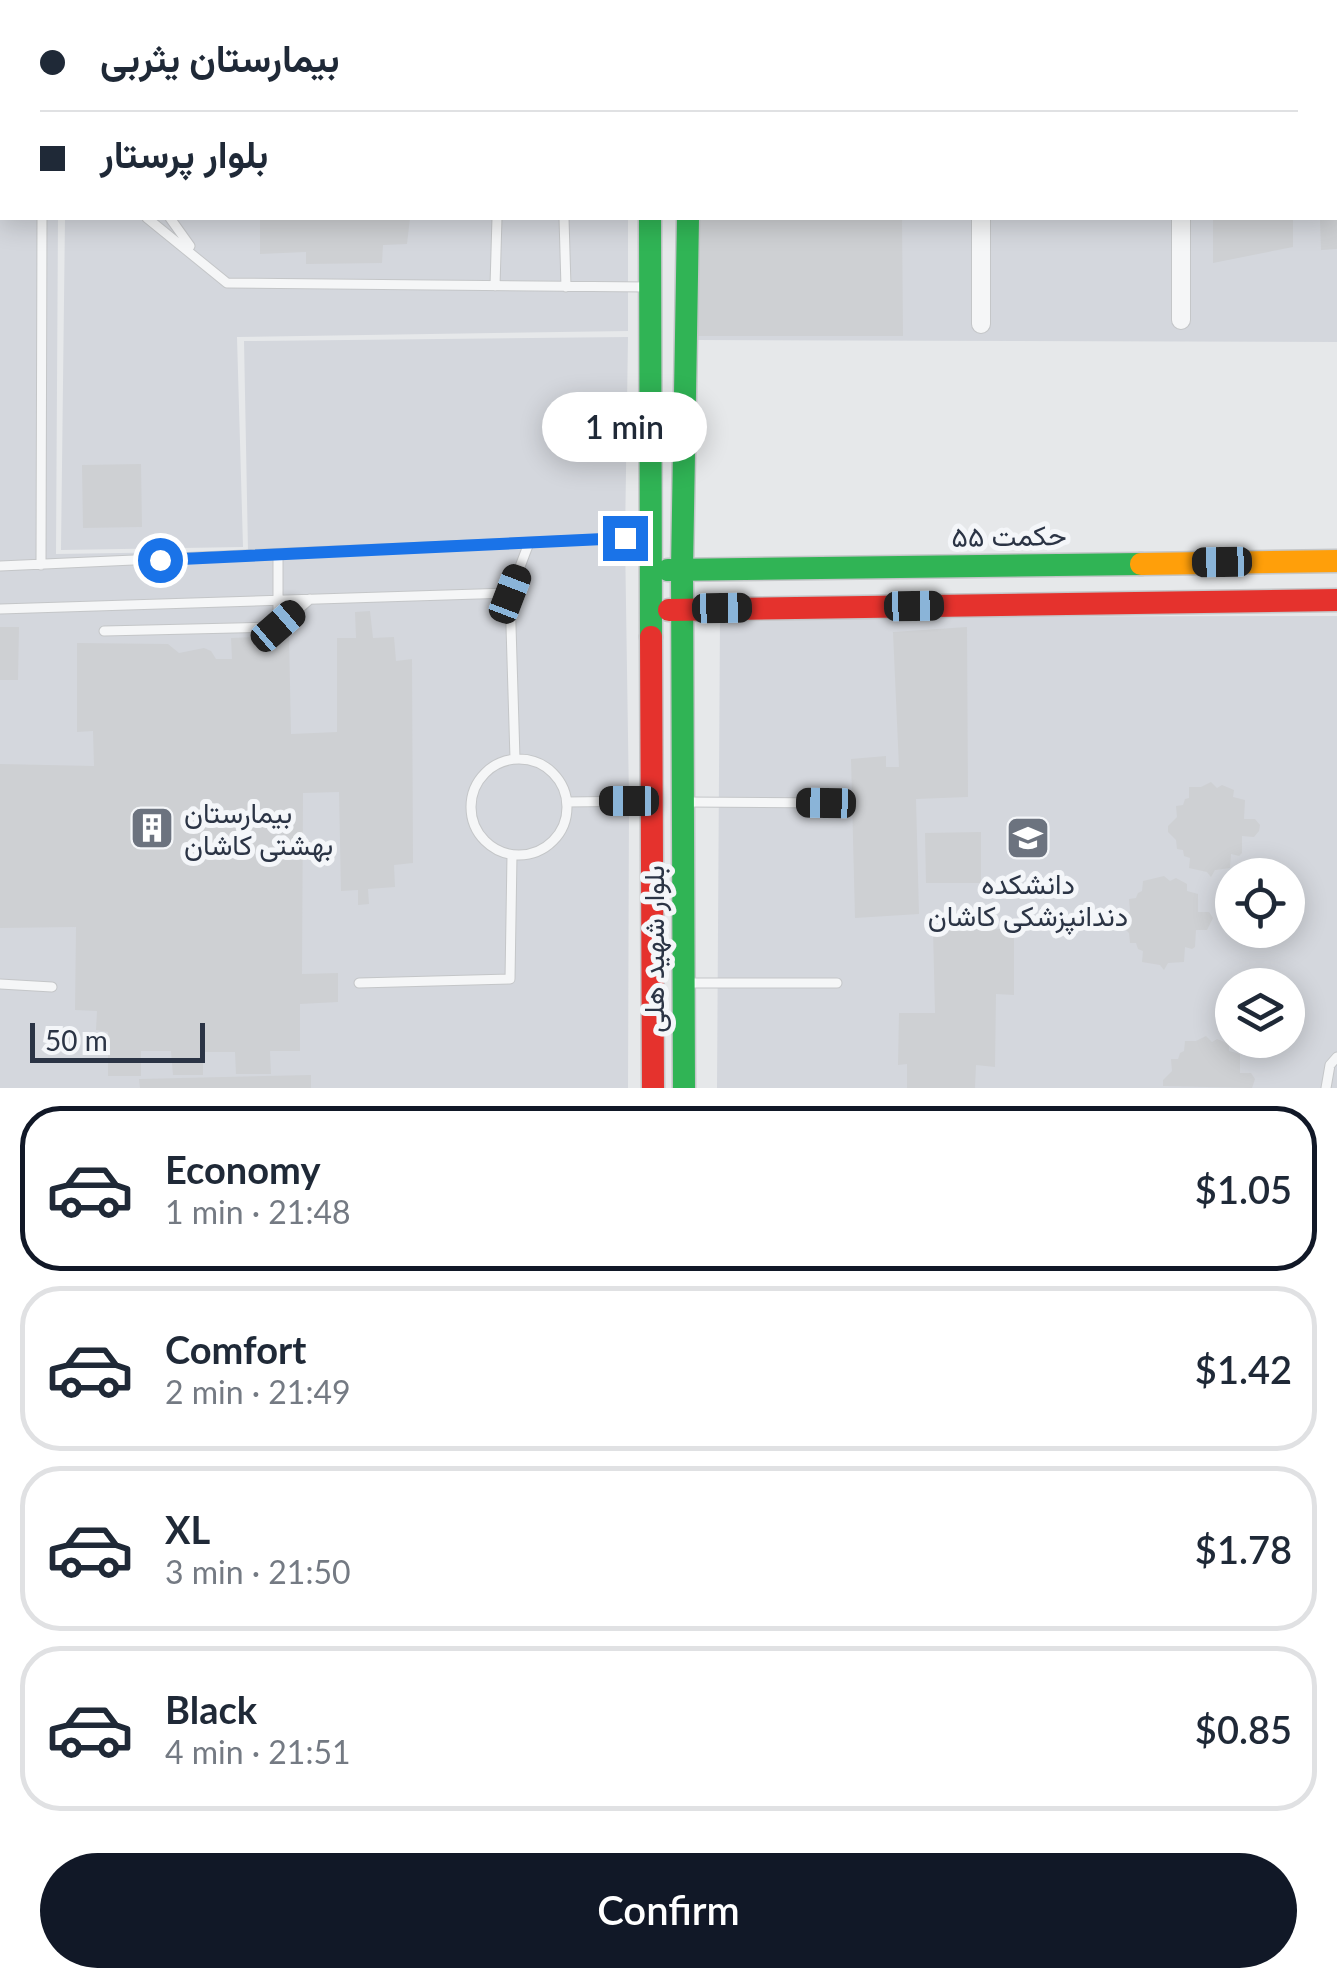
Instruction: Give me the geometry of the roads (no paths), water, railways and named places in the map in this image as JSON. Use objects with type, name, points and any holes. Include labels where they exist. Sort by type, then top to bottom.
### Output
[{"type":"street","name":"بلوار شهید هلی","points":[[650,220],[653,1088]]},
{"type":"street","name":"بلوار شهید هلی","points":[[684,1088],[682,569],[688,220]]},
{"type":"street","points":[[981,220],[981,324]]},
{"type":"street","points":[[1181,220],[1181,320]]},
{"type":"street","name":"حکمت ۵۵","points":[[651,570],[1337,561]]},
{"type":"street","points":[[652,610],[1337,600]]},
{"type":"lane","points":[[41,565],[42,220]]},
{"type":"lane","points":[[149,220],[227,284],[650,288]]},
{"type":"lane","points":[[171,220],[185,241],[227,284]]},
{"type":"lane","points":[[495,286],[497,220]]},
{"type":"lane","points":[[564,220],[566,287]]},
{"type":"lane","points":[[0,566],[625,538]]},
{"type":"lane","points":[[514,758],[510,594],[529,543]]},
{"type":"lane","points":[[278,556],[278,626]]},
{"type":"lane","points":[[0,608],[510,594]]},
{"type":"lane","points":[[104,631],[278,626],[310,599]]},
{"type":"lane","points":[[514,758],[534,760],[548,768],[560,780],[567,802],[564,826],[555,839],[528,855],[512,855],[484,841],[471,812],[478,781],[488,769],[514,758]]},
{"type":"lane","points":[[567,802],[653,801]]},
{"type":"lane","points":[[683,802],[826,803]]},
{"type":"lane","points":[[359,983],[510,979],[512,855]]},
{"type":"lane","points":[[683,982],[837,984]]},
{"type":"lane","points":[[0,984],[52,987]]},
{"type":"lane","points":[[1326,1088],[1330,1065],[1337,1056]]},
{"type":"place","name":"بیمارستان بهشتی کاشان","points":[[152,828]]},
{"type":"place","name":"دانشکده دندانپزشکی کاشان","points":[[1028,838]]}]
